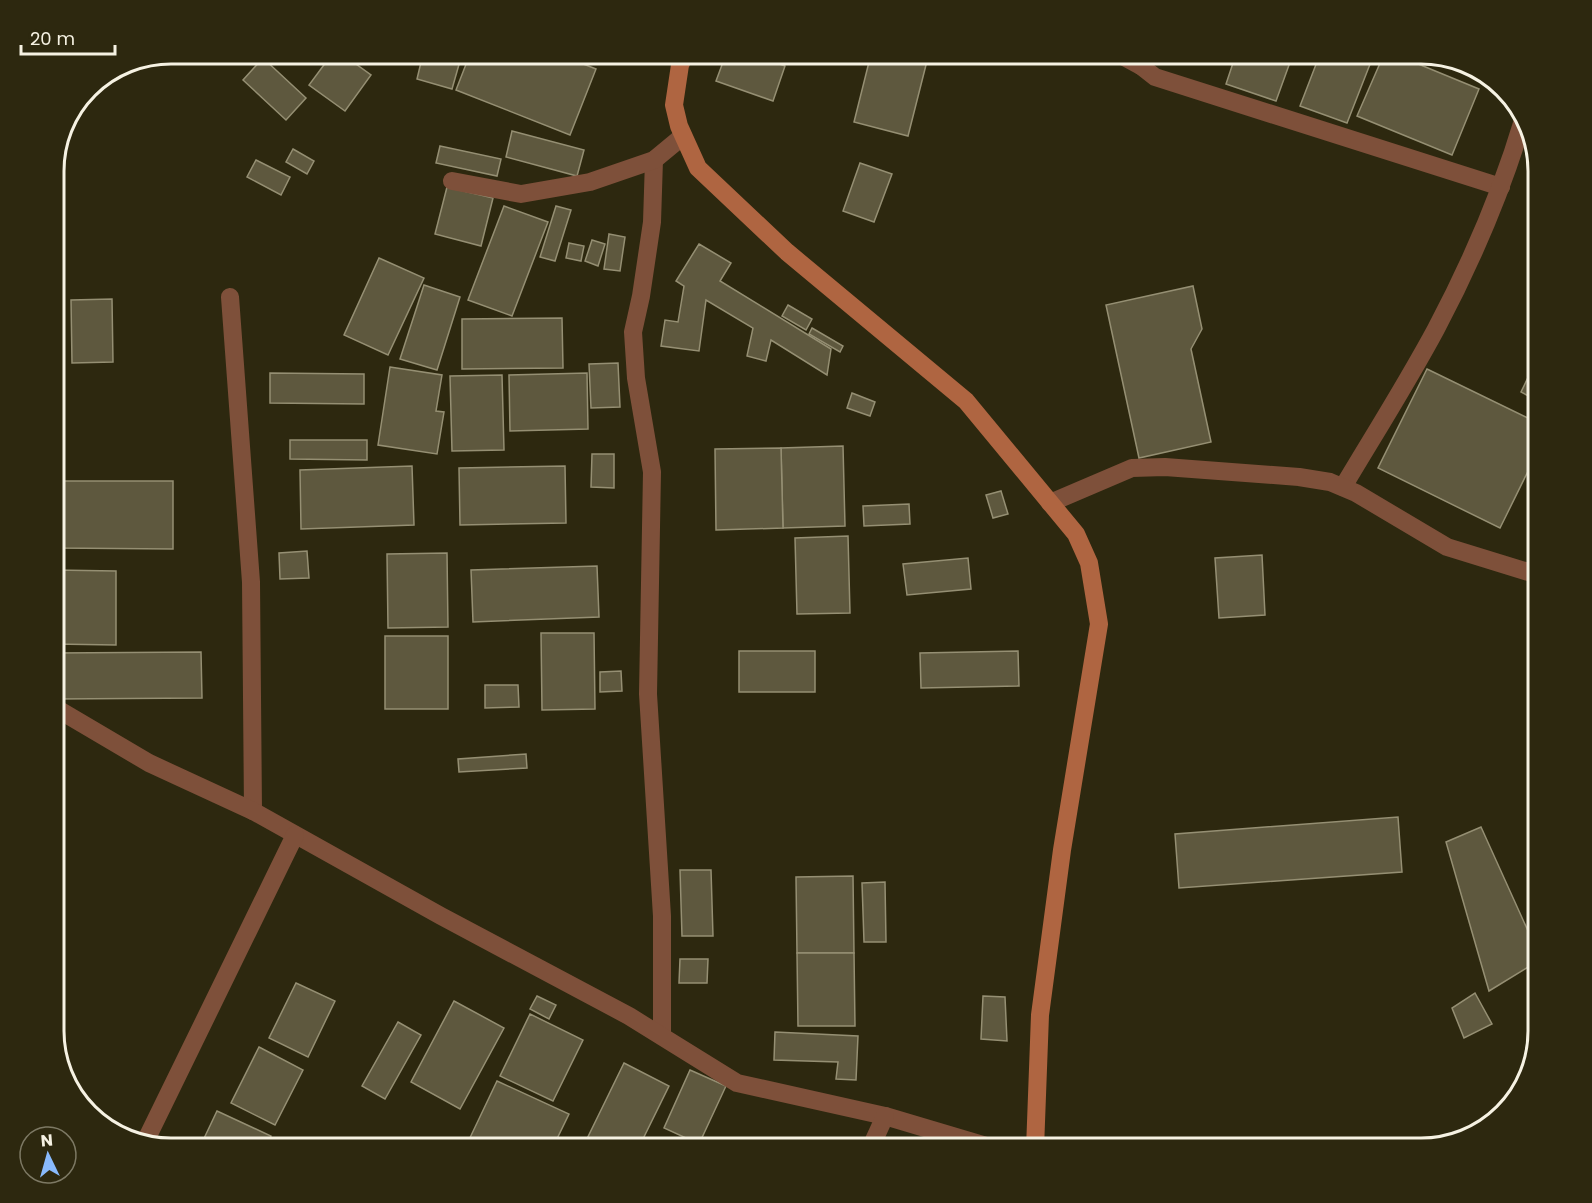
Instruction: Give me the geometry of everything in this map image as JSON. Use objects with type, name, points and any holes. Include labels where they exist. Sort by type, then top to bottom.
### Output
[{"type":"street","points":[[1144,64],[1155,77],[1501,187]]},
{"type":"street","points":[[681,65],[674,105],[683,136],[698,168],[788,252],[966,401],[1076,534],[1089,563],[1099,624],[1062,850],[1040,1015],[1035,1138]]},
{"type":"street","points":[[1342,488],[1436,329],[1486,225],[1519,131]]},
{"type":"street","points":[[452,182],[521,194],[590,182],[654,160],[683,136]]},
{"type":"street","points":[[654,160],[652,222],[633,332],[636,378],[651,472],[648,694],[662,916],[662,1035]]},
{"type":"street","points":[[230,297],[251,582],[254,812]]},
{"type":"street","points":[[1050,503],[1132,468],[1165,467],[1299,477],[1330,482],[1356,493],[1447,547],[1528,572]]},
{"type":"street","points":[[65,713],[149,763],[254,812],[441,916],[629,1016],[737,1083],[885,1116],[959,1138]]},
{"type":"street","points":[[148,1135],[295,835]]},
{"type":"street","points":[[875,1138],[885,1116]]},
{"type":"building","points":[[868,64],[926,64],[908,136],[854,122]]},
{"type":"building","points":[[1233,64],[1289,64],[1276,101],[1226,84]]},
{"type":"building","points":[[1316,64],[1370,64],[1347,123],[1300,106]]},
{"type":"building","points":[[1380,64],[1418,64],[1479,89],[1452,155],[1357,116]]},
{"type":"building","points":[[257,65],[270,65],[306,98],[286,120],[243,80]]},
{"type":"building","points":[[324,65],[357,65],[371,75],[345,111],[309,85]]},
{"type":"building","points":[[420,65],[459,65],[452,89],[417,79]]},
{"type":"building","points":[[466,65],[585,65],[596,69],[570,135],[456,90]]},
{"type":"building","points":[[722,65],[785,66],[773,101],[716,81]]},
{"type":"building","points":[[512,131],[584,150],[577,176],[506,157]]},
{"type":"building","points":[[440,146],[501,159],[497,176],[436,163]]},
{"type":"building","points":[[293,149],[314,161],[307,174],[286,162]]},
{"type":"building","points":[[256,160],[290,177],[281,195],[247,177]]},
{"type":"building","points":[[860,163],[892,174],[874,222],[843,211]]},
{"type":"building","points":[[447,187],[493,198],[481,246],[435,234]]},
{"type":"building","points":[[504,206],[548,222],[512,316],[468,300]]},
{"type":"building","points":[[556,206],[571,210],[555,261],[540,257]]},
{"type":"building","points":[[609,234],[625,237],[620,271],[604,269]]},
{"type":"building","points":[[592,240],[605,244],[598,266],[585,261]]},
{"type":"building","points":[[569,243],[584,246],[581,261],[566,258]]},
{"type":"building","points":[[699,244],[731,263],[720,281],[831,349],[827,375],[771,340],[766,361],[747,356],[753,328],[706,300],[699,351],[661,346],[665,320],[678,322],[684,286],[676,281]]},
{"type":"building","points":[[379,258],[424,278],[388,355],[344,335]]},
{"type":"building","points":[[424,285],[460,297],[437,370],[400,359]]},
{"type":"building","points":[[1193,286],[1202,329],[1191,349],[1211,442],[1139,458],[1106,305]]},
{"type":"building","points":[[112,299],[113,362],[72,363],[71,300]]},
{"type":"building","points":[[788,305],[812,319],[806,330],[782,316]]},
{"type":"building","points":[[562,318],[563,368],[462,369],[462,319]]},
{"type":"building","points":[[812,328],[843,346],[840,352],[809,334]]},
{"type":"building","points":[[618,363],[620,407],[591,408],[589,364]]},
{"type":"building","points":[[390,367],[442,375],[436,411],[444,412],[437,454],[378,445]]},
{"type":"building","points":[[1427,369],[1528,418],[1528,471],[1500,528],[1378,468]]},
{"type":"building","points":[[270,373],[364,374],[364,404],[270,403]]},
{"type":"building","points":[[587,373],[588,429],[510,431],[509,375]]},
{"type":"building","points":[[502,375],[504,450],[452,451],[450,376]]},
{"type":"building","points":[[1528,378],[1528,396],[1521,392]]},
{"type":"building","points":[[852,393],[875,402],[870,416],[847,408]]},
{"type":"building","points":[[290,440],[367,440],[367,460],[290,459]]},
{"type":"building","points":[[843,446],[845,526],[783,528],[781,448]]},
{"type":"building","points":[[781,448],[783,528],[716,530],[715,449]]},
{"type":"building","points":[[592,454],[614,454],[614,488],[591,487]]},
{"type":"building","points":[[412,466],[414,525],[301,529],[300,470]]},
{"type":"building","points":[[565,466],[566,523],[460,525],[459,468]]},
{"type":"building","points":[[65,481],[173,481],[173,549],[65,548]]},
{"type":"building","points":[[1001,491],[1008,514],[993,518],[986,495]]},
{"type":"building","points":[[909,504],[910,524],[864,526],[863,506]]},
{"type":"building","points":[[848,536],[850,613],[797,614],[795,538]]},
{"type":"building","points":[[307,551],[309,578],[280,579],[279,553]]},
{"type":"building","points":[[447,553],[448,627],[388,628],[387,554]]},
{"type":"building","points":[[1262,555],[1265,615],[1219,618],[1215,558]]},
{"type":"building","points":[[968,558],[971,589],[907,595],[903,564]]},
{"type":"building","points":[[597,566],[599,617],[473,622],[471,570]]},
{"type":"building","points":[[65,570],[116,571],[116,645],[65,644]]},
{"type":"building","points":[[541,633],[594,633],[595,709],[542,710]]},
{"type":"building","points":[[385,636],[448,636],[448,709],[385,709]]},
{"type":"building","points":[[739,651],[815,651],[815,692],[739,692]]},
{"type":"building","points":[[1018,651],[1019,686],[921,688],[920,653]]},
{"type":"building","points":[[201,652],[202,698],[65,699],[65,653]]},
{"type":"building","points":[[621,671],[622,691],[600,692],[600,672]]},
{"type":"building","points":[[485,685],[518,685],[519,707],[485,708]]},
{"type":"building","points":[[526,754],[527,768],[459,772],[458,759]]},
{"type":"building","points":[[1398,817],[1402,872],[1179,888],[1175,834]]},
{"type":"building","points":[[1481,827],[1528,931],[1528,967],[1489,991],[1446,842]]},
{"type":"building","points":[[680,870],[711,870],[713,936],[682,936]]},
{"type":"building","points":[[853,876],[854,953],[797,953],[796,877]]},
{"type":"building","points":[[885,882],[886,942],[864,942],[862,883]]},
{"type":"building","points":[[797,953],[854,953],[855,1026],[798,1026]]},
{"type":"building","points":[[680,959],[708,959],[707,983],[679,983]]},
{"type":"building","points":[[296,983],[335,1001],[308,1057],[269,1038]]},
{"type":"building","points":[[1475,993],[1492,1024],[1464,1038],[1452,1008]]},
{"type":"building","points":[[537,996],[556,1005],[549,1019],[530,1009]]},
{"type":"building","points":[[983,996],[1005,997],[1007,1041],[981,1039]]},
{"type":"building","points":[[454,1001],[504,1028],[460,1109],[411,1082]]},
{"type":"building","points":[[530,1014],[583,1040],[553,1101],[500,1076]]},
{"type":"building","points":[[398,1022],[421,1035],[385,1099],[362,1086]]},
{"type":"building","points":[[775,1032],[858,1036],[856,1080],[836,1079],[838,1062],[774,1060]]},
{"type":"building","points":[[259,1047],[303,1070],[275,1125],[231,1103]]},
{"type":"building","points":[[624,1063],[669,1086],[643,1138],[587,1138]]},
{"type":"building","points":[[690,1070],[726,1086],[702,1138],[686,1138],[664,1128]]},
{"type":"building","points":[[497,1081],[569,1114],[557,1138],[470,1138]]},
{"type":"building","points":[[217,1111],[271,1136],[270,1138],[204,1138]]}]
